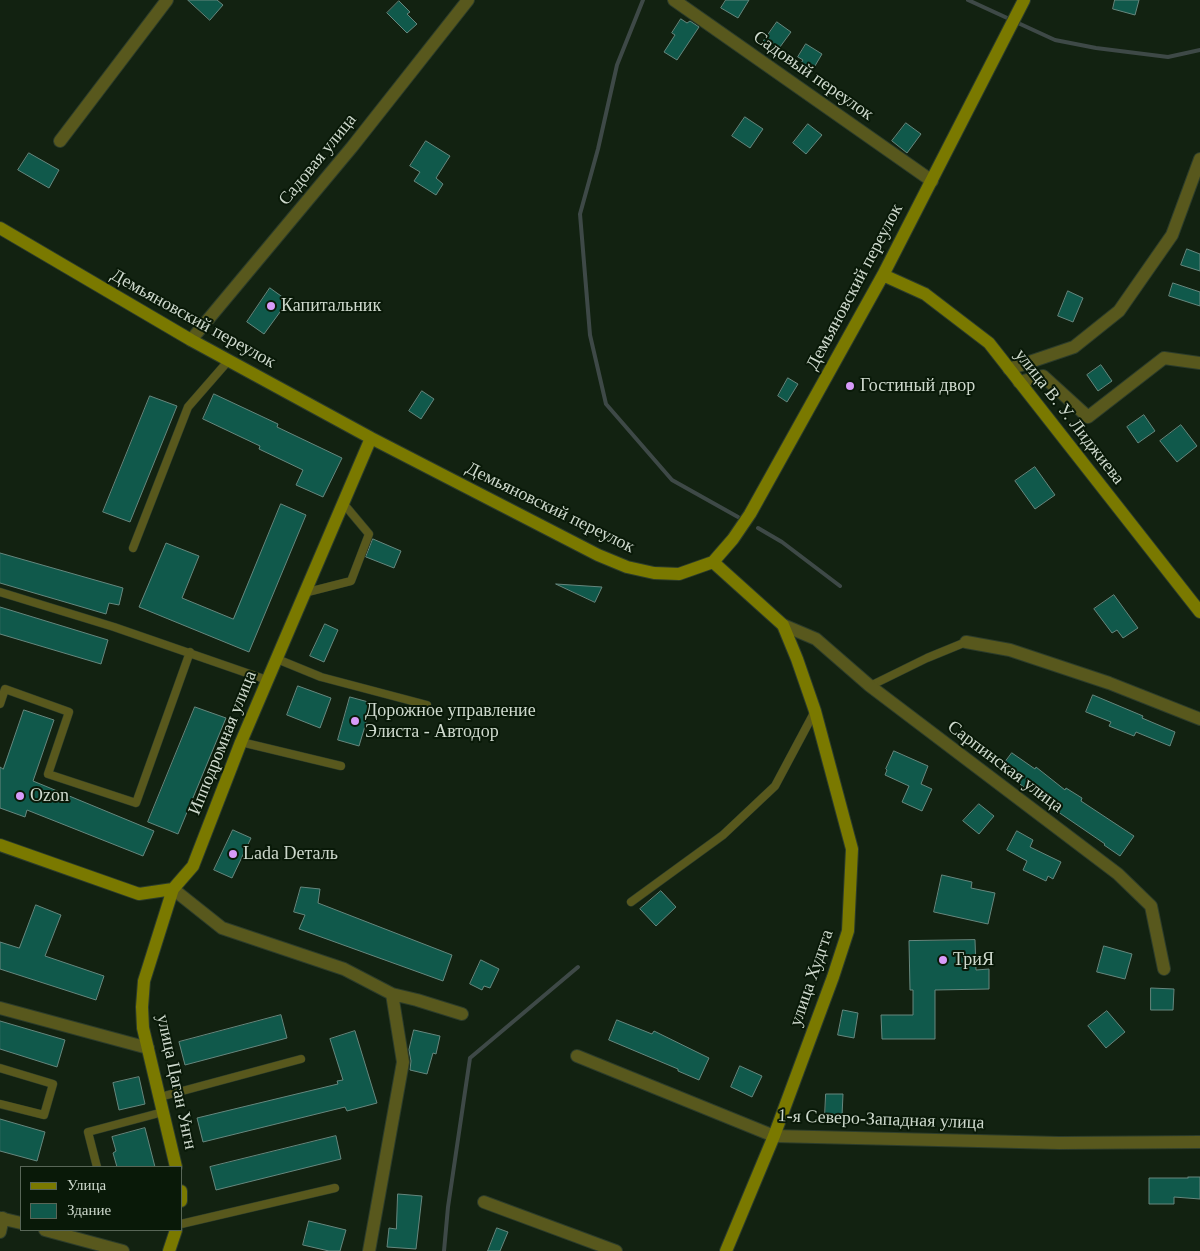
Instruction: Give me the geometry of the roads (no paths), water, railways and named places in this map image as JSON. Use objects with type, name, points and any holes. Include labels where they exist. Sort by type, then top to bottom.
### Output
[{"type":"street","points":[[60,141],[167,0]]},
{"type":"street","name":"Садовая улица","points":[[191,340],[352,147],[468,0]]},
{"type":"street","name":"Садовый переулок","points":[[674,0],[932,181]]},
{"type":"street","name":"Демьяновский переулок","points":[[2,232],[191,340],[371,438],[598,555],[627,568],[654,573],[679,574],[713,562],[733,539],[750,514],[883,275],[1024,0]]},
{"type":"street","points":[[1009,369],[1074,347],[1119,310],[1172,235],[1200,159]]},
{"type":"street","name":"улица В. У. Лиджиева","points":[[883,275],[925,294],[989,343],[1200,612]]},
{"type":"street","points":[[1019,382],[1043,376],[1088,418],[1164,358],[1200,363]]},
{"type":"street","name":"Ипподромная улица","points":[[173,889],[193,866],[241,742],[371,438]]},
{"type":"street","name":"улица Худгта","points":[[713,562],[782,625],[797,659],[815,711],[852,849],[848,931],[833,977],[774,1136],[726,1251]]},
{"type":"street","name":"Сарпинская улица","points":[[782,625],[816,639],[870,686],[1118,874],[1151,906],[1164,969]]},
{"type":"street","points":[[966,642],[1010,650],[1109,683],[1200,719]]},
{"type":"street","points":[[0,845],[139,894],[173,889],[222,928],[344,969],[392,994],[462,1014]]},
{"type":"street","name":"улица Цаган Унгн","points":[[173,889],[144,981],[142,1007],[143,1028],[176,1166]]},
{"type":"street","points":[[369,1251],[403,1062],[392,994]]},
{"type":"street","points":[[0,1008],[148,1048]]},
{"type":"street","name":"1-я Северо-Западная улица","points":[[577,1056],[774,1136],[1059,1143],[1200,1142]]},
{"type":"street","points":[[484,1202],[616,1251]]},
{"type":"street","points":[[0,1232],[2,1218],[20,1223]]},
{"type":"street","points":[[49,1231],[123,1251]]},
{"type":"street","points":[[173,1250],[176,1231]]},
{"type":"lane","points":[[133,548],[188,407],[229,360]]},
{"type":"lane","points":[[304,593],[351,581],[369,534],[343,503]]},
{"type":"lane","points":[[0,592],[190,652],[267,680]]},
{"type":"lane","points":[[870,686],[927,658],[966,642]]},
{"type":"lane","points":[[0,704],[6,689],[69,712],[48,774],[136,803],[190,652]]},
{"type":"lane","points":[[277,658],[321,677],[427,705]]},
{"type":"lane","points":[[631,902],[723,835],[775,786],[815,711]]},
{"type":"lane","points":[[241,742],[341,766]]},
{"type":"lane","points":[[160,1097],[301,1059]]},
{"type":"lane","points":[[0,1068],[53,1084],[44,1116],[0,1104]]},
{"type":"lane","points":[[97,1166],[88,1132],[163,1112]]},
{"type":"lane","points":[[182,1224],[335,1188]]},
{"type":"waterway","points":[[643,0],[617,65],[598,149],[580,214],[590,335],[606,404],[672,480],[738,517]]},
{"type":"waterway","points":[[968,0],[1055,40],[1096,48],[1168,57],[1200,50]]},
{"type":"waterway","points":[[758,528],[782,542],[840,586]]},
{"type":"waterway","points":[[444,1251],[448,1207],[470,1058],[578,967]]},
{"type":"place","name":"Капитальник","points":[[271,306]]},
{"type":"place","name":"Гостиный двор","points":[[850,386]]},
{"type":"place","name":"Дорожное управление Элиста - Автодор","points":[[355,721]]},
{"type":"place","name":"Ozon","points":[[20,796]]},
{"type":"place","name":"Lada Dеталь","points":[[233,854]]},
{"type":"place","name":"ТриЯ","points":[[943,960]]}]
